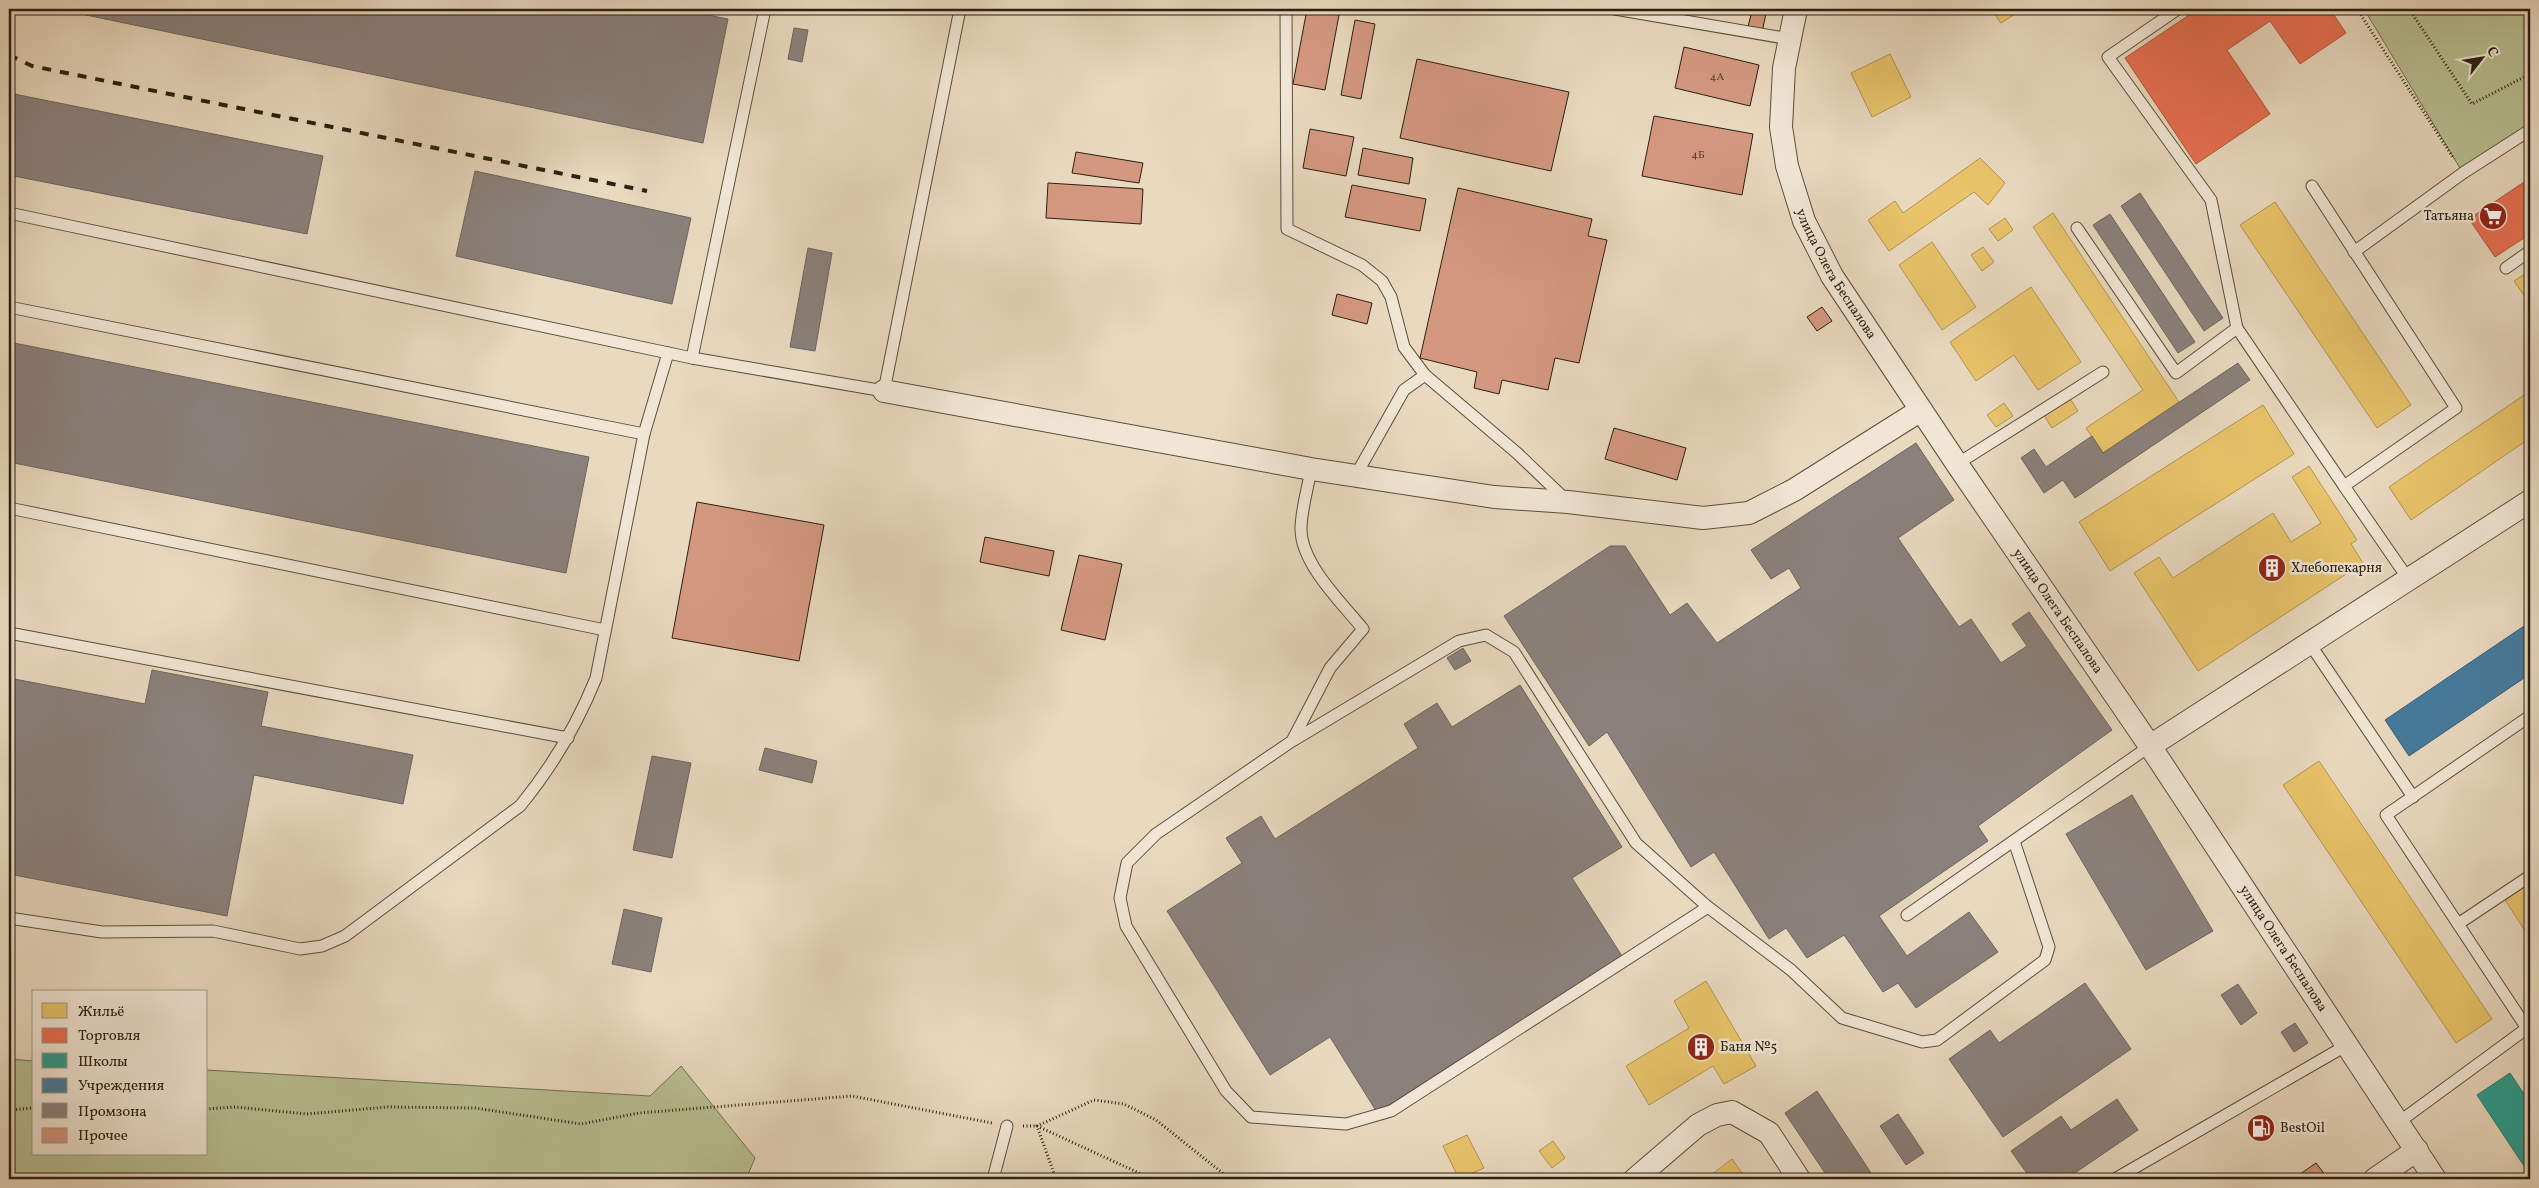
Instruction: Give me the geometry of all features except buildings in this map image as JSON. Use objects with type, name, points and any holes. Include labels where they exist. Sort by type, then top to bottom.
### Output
[{"type":"street","name":"улица Олега Беспалова","points":[[1796,9],[1784,68],[1781,128],[1787,166],[1804,221],[1832,276],[1957,464],[2150,746],[2435,1179]]},
{"type":"street","points":[[884,391],[1356,476],[1494,496],[1568,502],[1703,518],[1749,513],[1794,490],[1921,410]]},
{"type":"street","points":[[2150,746],[2530,501]]},
{"type":"street","points":[[1635,1179],[1698,1125],[1717,1115],[1732,1112],[1769,1133],[1799,1179]]},
{"type":"street","points":[[2375,1179],[2417,1150]]},
{"type":"lane","points":[[692,358],[765,9]]},
{"type":"lane","points":[[9,213],[692,358],[884,391],[960,9]]},
{"type":"lane","points":[[1286,9],[1287,229],[1362,264],[1382,281],[1391,297],[1404,347],[1425,375],[1517,453],[1568,502]]},
{"type":"lane","points":[[1616,9],[1659,13],[1790,39]]},
{"type":"lane","points":[[2178,9],[2108,58],[2211,200],[2237,328],[2409,580]]},
{"type":"lane","points":[[2354,252],[2464,173],[2530,130]]},
{"type":"lane","points":[[2312,186],[2456,408],[2344,486]]},
{"type":"lane","points":[[2077,228],[2176,373],[2237,328]]},
{"type":"lane","points":[[2506,268],[2530,252]]},
{"type":"lane","points":[[9,307],[644,434]]},
{"type":"lane","points":[[9,918],[102,932],[213,931],[300,949],[322,946],[344,936],[520,806],[539,784],[568,738],[581,714],[596,678],[644,434],[668,353]]},
{"type":"lane","points":[[1957,464],[2103,372]]},
{"type":"lane","points":[[1356,476],[1404,390],[1425,375]]},
{"type":"lane","points":[[1292,741],[1330,668],[1363,629],[1317,572],[1304,548],[1301,529],[1311,469]]},
{"type":"lane","points":[[9,508],[605,630]]},
{"type":"lane","points":[[9,632],[568,738]]},
{"type":"lane","points":[[1708,907],[1391,1111],[1346,1124],[1251,1117],[1226,1091],[1126,926],[1120,898],[1127,863],[1156,834],[1292,741],[1459,640],[1486,635],[1514,652],[1636,843],[1708,907],[1791,970],[1842,1018],[1922,1042],[1936,1040],[2045,960],[2049,947],[2014,841]]},
{"type":"lane","points":[[2310,644],[2413,797]]},
{"type":"lane","points":[[2399,1122],[2529,1029],[2386,815],[2530,716]]},
{"type":"lane","points":[[1907,915],[2150,746]]},
{"type":"lane","points":[[2458,924],[2530,876]]},
{"type":"lane","points":[[2115,1179],[2347,1045]]},
{"type":"lane","points":[[993,1179],[1007,1126]]},
{"type":"path","points":[[2357,9],[2464,173]]},
{"type":"path","points":[[2409,9],[2472,104],[2530,74]]},
{"type":"path","points":[[2524,9],[2530,18]]},
{"type":"path","points":[[208,1109],[235,1107],[307,1114],[388,1107],[475,1108],[581,1124],[639,1113],[852,1096],[1007,1126],[1037,1126],[1094,1100],[1124,1104],[1156,1120],[1230,1179]]},
{"type":"path","points":[[9,1110],[32,1108]]},
{"type":"path","points":[[1037,1126],[1056,1179]]},
{"type":"path","points":[[1037,1126],[1152,1179]]},
{"type":"green space","points":[[2364,9],[2530,9],[2530,130],[2463,173]]},
{"type":"green space","points":[[9,1059],[32,1061],[32,1156],[208,1156],[208,1070],[650,1096],[681,1066],[755,1158],[746,1179],[92,1179],[9,1173]]},
{"type":"railway","points":[[9,55],[32,66],[647,191]]},
{"type":"place","name":"Татьяна","points":[[2493,216]]},
{"type":"place","name":"Хлебопекарня","points":[[2272,568]]},
{"type":"place","name":"Баня №5","points":[[1701,1047]]},
{"type":"place","name":"BestOil","points":[[2261,1128]]}]
